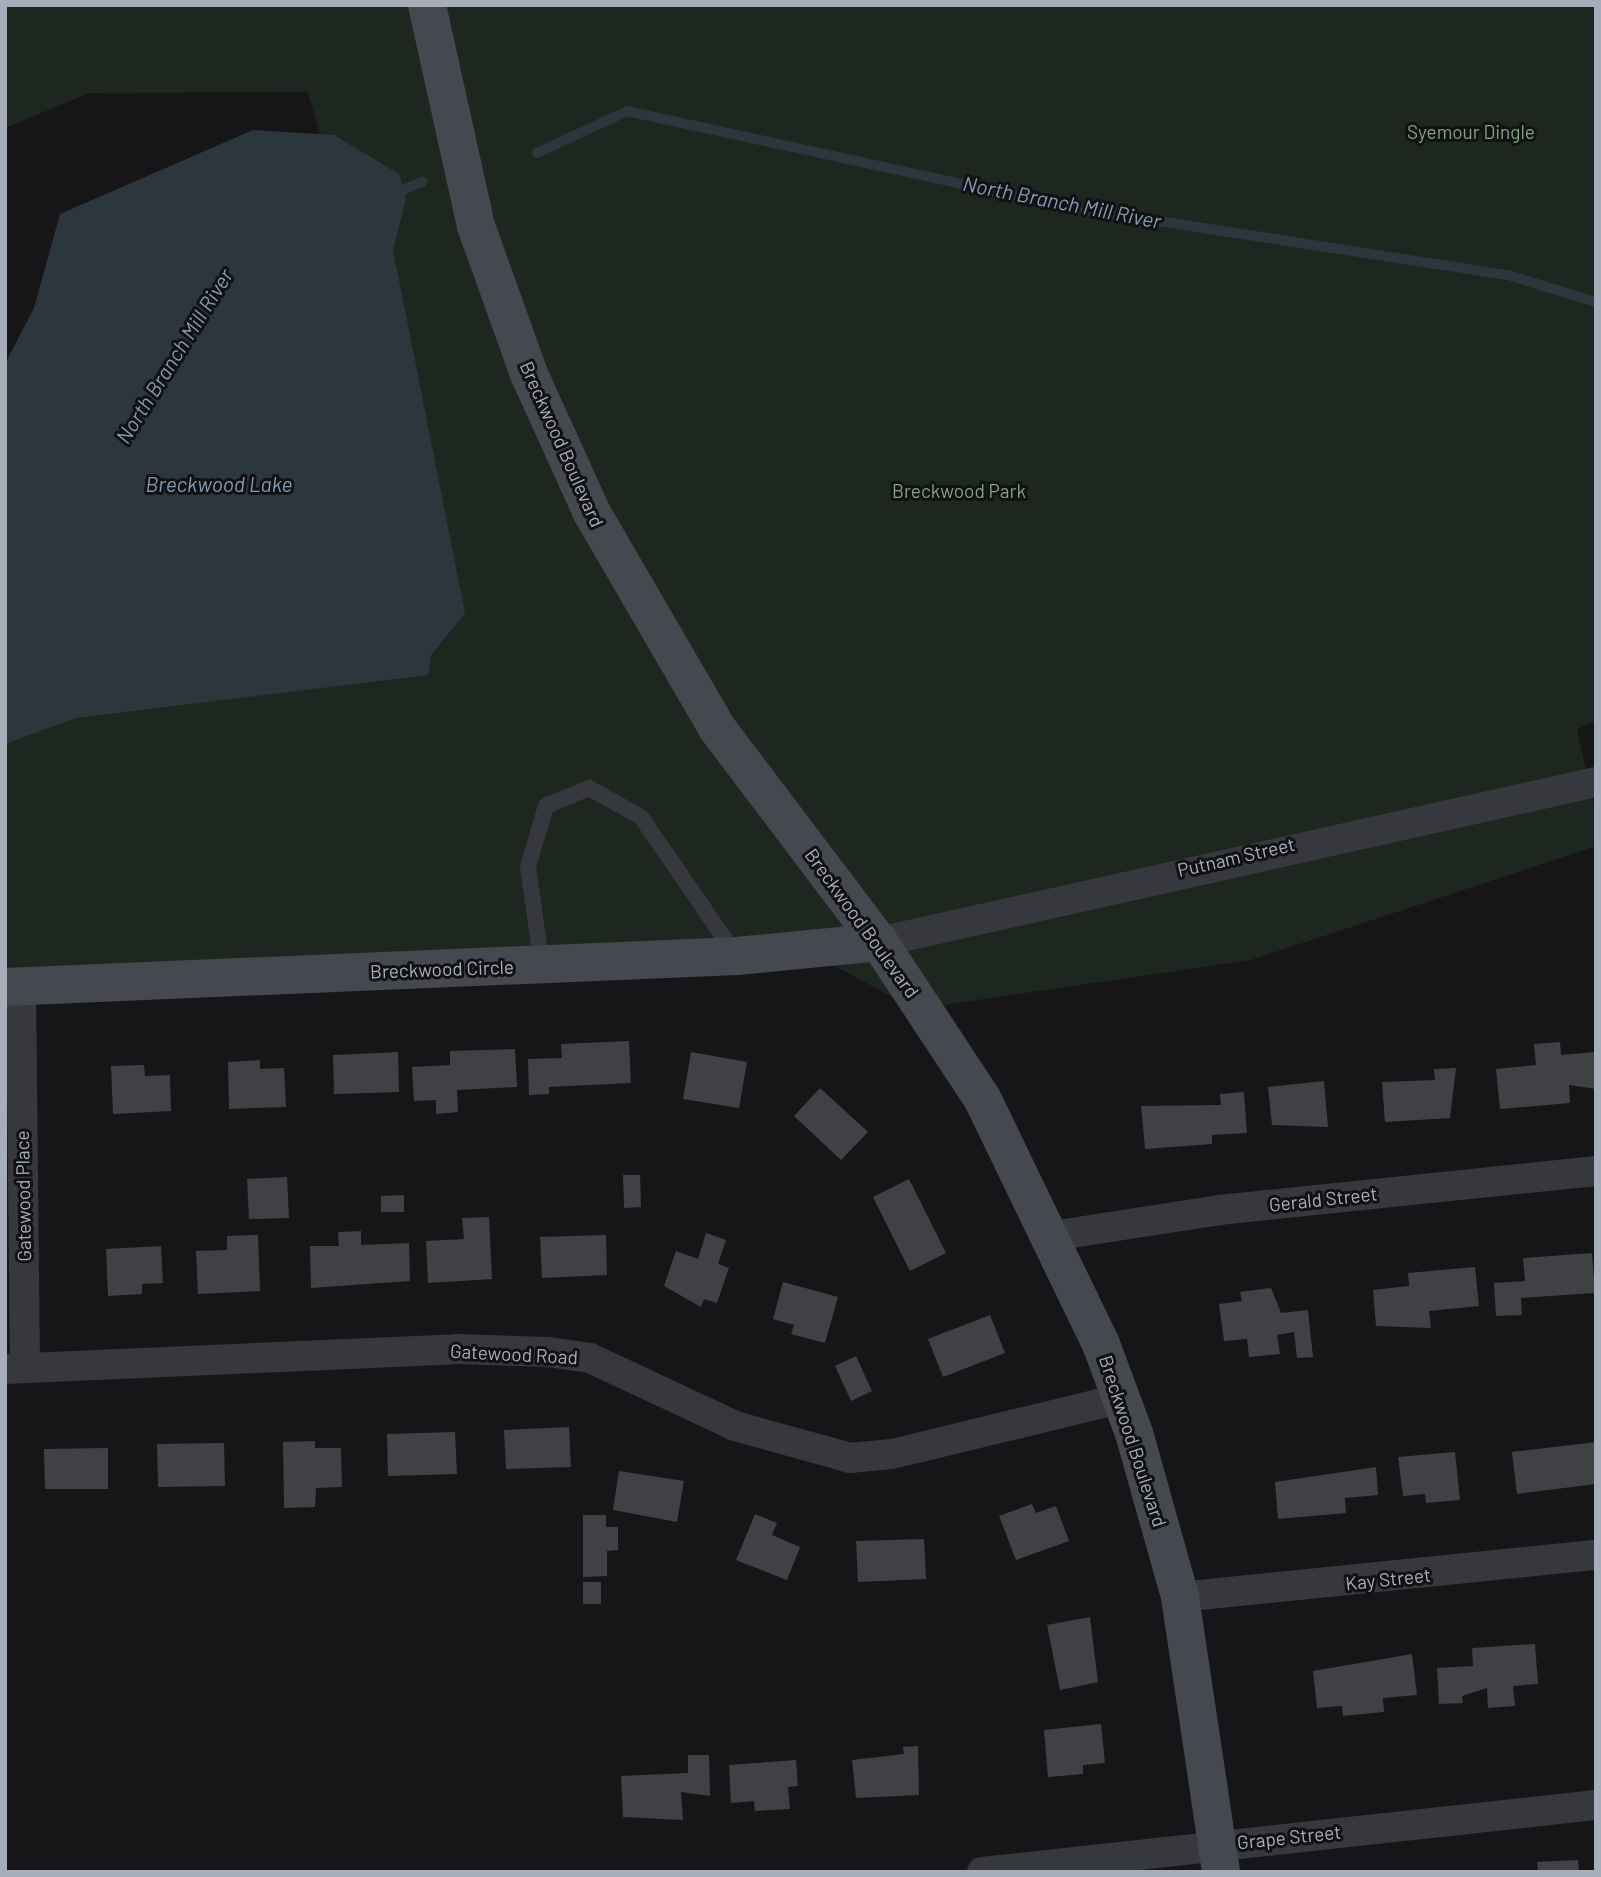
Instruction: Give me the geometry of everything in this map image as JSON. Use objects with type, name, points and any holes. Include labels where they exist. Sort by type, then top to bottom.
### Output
[{"type":"main road","name":"Breckwood Boulevard","points":[[427,5],[461,173],[493,278],[592,513],[717,728],[879,942],[982,1098],[1052,1236],[1123,1398],[1180,1597],[1219,1858]]},
{"type":"main road","name":"Breckwood Circle","points":[[13,986],[542,966],[737,956],[879,942]]},
{"type":"street","name":"Putnam Street","points":[[879,942],[1596,782]]},
{"type":"street","name":"Gatewood Place","points":[[13,986],[15,1367]]},
{"type":"street","name":"Gerald Street","points":[[1052,1236],[1219,1210],[1596,1171]]},
{"type":"street","name":"Gatewood Road","points":[[15,1367],[457,1349],[548,1352],[590,1358],[735,1426],[850,1458],[892,1454],[1123,1398]]},
{"type":"street","name":"Kay Street","points":[[1180,1597],[1596,1555]]},
{"type":"street","name":"Grape Street","points":[[982,1872],[1219,1858],[1596,1805]]},
{"type":"lane","points":[[542,966],[528,867],[546,807],[589,788],[642,817],[737,956]]},
{"type":"green space","name":"Breckwood Park","points":[[5,5],[1596,5],[1596,721],[1577,729],[1596,814],[1596,846],[1251,960],[915,1009],[816,956],[5,980],[5,711],[388,375],[308,92],[90,93],[5,128]]},
{"type":"water","name":"Breckwood Lake","points":[[253,130],[334,135],[399,174],[406,199],[393,250],[465,613],[431,655],[428,675],[76,718],[5,744],[5,364],[34,308],[60,214]]},
{"type":"building","points":[[629,1041],[631,1083],[549,1087],[549,1094],[529,1095],[528,1059],[562,1058],[561,1044]]},
{"type":"building","points":[[1560,1042],[1561,1055],[1595,1052],[1596,1089],[1569,1085],[1570,1103],[1500,1109],[1496,1069],[1536,1065],[1534,1044]]},
{"type":"building","points":[[515,1049],[517,1087],[457,1090],[458,1112],[436,1114],[436,1100],[414,1101],[412,1067],[450,1065],[450,1051]]},
{"type":"building","points":[[398,1052],[399,1092],[334,1094],[333,1055]]},
{"type":"building","points":[[691,1052],[747,1062],[739,1108],[683,1099]]},
{"type":"building","points":[[260,1060],[260,1069],[284,1068],[286,1107],[229,1109],[228,1062]]},
{"type":"building","points":[[144,1065],[145,1076],[170,1075],[171,1111],[113,1114],[111,1066]]},
{"type":"building","points":[[1456,1068],[1450,1118],[1385,1122],[1382,1082],[1435,1080],[1434,1069]]},
{"type":"building","points":[[1324,1081],[1328,1127],[1272,1125],[1268,1087]]},
{"type":"building","points":[[820,1088],[868,1132],[841,1160],[794,1116]]},
{"type":"building","points":[[1244,1092],[1247,1133],[1212,1135],[1212,1144],[1145,1149],[1141,1106],[1221,1105],[1220,1094]]},
{"type":"building","points":[[623,1175],[640,1175],[641,1207],[624,1208]]},
{"type":"building","points":[[287,1177],[289,1218],[249,1219],[247,1179]]},
{"type":"building","points":[[909,1179],[946,1253],[910,1271],[873,1197]]},
{"type":"building","points":[[404,1195],[404,1212],[381,1212],[381,1196]]},
{"type":"building","points":[[489,1217],[492,1279],[428,1283],[426,1241],[464,1239],[462,1218]]},
{"type":"building","points":[[361,1231],[361,1245],[409,1243],[410,1281],[311,1288],[310,1246],[339,1246],[338,1232]]},
{"type":"building","points":[[706,1233],[726,1240],[718,1264],[729,1268],[717,1303],[704,1299],[701,1307],[664,1286],[676,1251],[698,1259]]},
{"type":"building","points":[[258,1235],[260,1291],[198,1294],[196,1251],[227,1250],[227,1236]]},
{"type":"building","points":[[606,1235],[607,1275],[542,1278],[540,1237]]},
{"type":"building","points":[[161,1246],[163,1283],[142,1284],[142,1294],[108,1296],[106,1249]]},
{"type":"building","points":[[1592,1253],[1595,1293],[1521,1298],[1522,1315],[1496,1316],[1494,1283],[1525,1281],[1523,1258]]},
{"type":"building","points":[[1475,1267],[1479,1306],[1429,1311],[1431,1328],[1376,1326],[1373,1290],[1409,1286],[1408,1273]]},
{"type":"building","points":[[783,1282],[838,1297],[825,1343],[791,1334],[794,1325],[773,1319]]},
{"type":"building","points":[[1271,1288],[1281,1313],[1308,1310],[1313,1357],[1297,1358],[1294,1332],[1277,1335],[1280,1354],[1249,1357],[1247,1339],[1224,1341],[1219,1304],[1242,1301],[1240,1292]]},
{"type":"building","points":[[990,1315],[1005,1353],[943,1377],[928,1339]]},
{"type":"building","points":[[856,1356],[872,1391],[851,1401],[835,1366]]},
{"type":"building","points":[[569,1427],[571,1467],[506,1469],[504,1430]]},
{"type":"building","points":[[455,1432],[457,1474],[388,1476],[387,1434]]},
{"type":"building","points":[[315,1441],[315,1448],[341,1448],[342,1487],[316,1488],[315,1507],[284,1508],[283,1442]]},
{"type":"building","points":[[1596,1442],[1596,1484],[1517,1494],[1512,1452]]},
{"type":"building","points":[[224,1443],[225,1486],[158,1487],[157,1444]]},
{"type":"building","points":[[108,1448],[108,1489],[45,1489],[44,1449]]},
{"type":"building","points":[[1455,1452],[1460,1500],[1426,1503],[1425,1494],[1403,1496],[1398,1457]]},
{"type":"building","points":[[1376,1467],[1378,1495],[1345,1498],[1346,1513],[1278,1519],[1275,1482]]},
{"type":"building","points":[[619,1471],[684,1481],[677,1522],[613,1510]]},
{"type":"building","points":[[1032,1504],[1036,1513],[1056,1506],[1069,1541],[1016,1560],[999,1516]]},
{"type":"building","points":[[755,1514],[777,1523],[772,1535],[800,1547],[787,1580],[736,1560]]},
{"type":"building","points":[[583,1515],[606,1515],[606,1527],[618,1527],[618,1550],[607,1551],[607,1576],[583,1577]]},
{"type":"building","points":[[924,1539],[926,1579],[858,1582],[856,1541]]},
{"type":"building","points":[[583,1582],[601,1582],[601,1604],[583,1604]]},
{"type":"building","points":[[1090,1617],[1098,1682],[1060,1690],[1047,1625]]},
{"type":"building","points":[[1535,1644],[1538,1684],[1513,1686],[1515,1706],[1488,1708],[1487,1688],[1462,1696],[1463,1703],[1439,1704],[1437,1668],[1473,1666],[1472,1648]]},
{"type":"building","points":[[1412,1654],[1417,1695],[1383,1698],[1384,1712],[1343,1716],[1342,1706],[1317,1708],[1313,1671]]},
{"type":"building","points":[[1101,1724],[1105,1763],[1083,1765],[1083,1774],[1048,1777],[1044,1730]]},
{"type":"building","points":[[918,1746],[919,1795],[856,1798],[852,1760],[904,1754],[903,1747]]},
{"type":"building","points":[[688,1755],[709,1755],[710,1796],[681,1792],[683,1820],[623,1817],[621,1776],[688,1773]]},
{"type":"building","points":[[796,1760],[798,1786],[788,1787],[790,1809],[755,1811],[754,1801],[731,1803],[729,1765]]},
{"type":"building","points":[[1578,1860],[1579,1872],[1538,1872],[1537,1862]]},
{"type":"waterway","name":"North Branch Mill River","points":[[537,153],[627,111],[1061,206],[1508,275],[1596,302]]},
{"type":"waterway","name":"North Branch Mill River","points":[[390,195],[422,182]]},
{"type":"park label","name":"Syemour Dingle","points":[[1471,132]]}]
